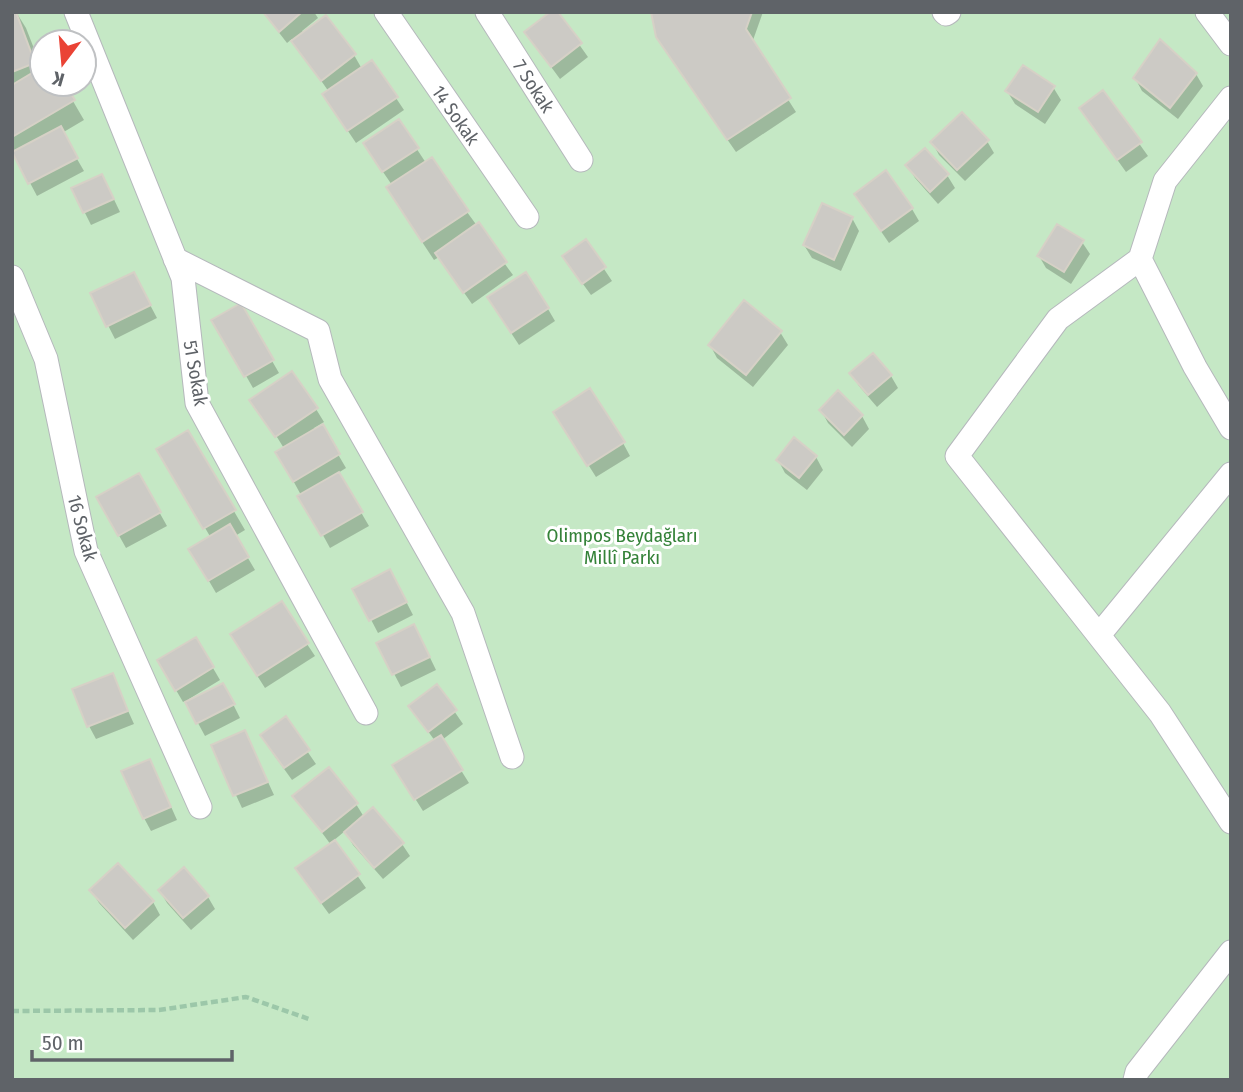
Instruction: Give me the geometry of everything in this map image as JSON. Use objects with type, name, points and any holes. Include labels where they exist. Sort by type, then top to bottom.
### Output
[{"type":"street","name":"51 Sokak","points":[[76,12],[183,278],[197,404],[366,713]]},
{"type":"street","name":"14 Sokak","points":[[386,12],[527,217]]},
{"type":"street","name":"7 Sokak","points":[[486,12],[581,160]]},
{"type":"street","points":[[1207,12],[1231,44]]},
{"type":"street","points":[[1231,98],[1165,181],[1140,259],[1058,319],[957,456],[1160,713],[1231,822]]},
{"type":"street","points":[[175,259],[318,331],[330,379],[463,613],[512,757]]},
{"type":"street","points":[[1140,259],[1195,367],[1231,428]]},
{"type":"street","name":"16 Sokak","points":[[12,277],[46,359],[86,551],[200,807]]},
{"type":"street","points":[[1099,635],[1231,474]]},
{"type":"street","points":[[1135,1080],[1138,1072],[1231,952]]},
{"type":"path","points":[[12,1011],[159,1010],[246,997],[309,1019]]},
{"type":"green space","name":"Olimpos Beydağları Millî Parkı","points":[[12,12],[1231,12],[1231,1080],[12,1080]]},
{"type":"building","points":[[12,12],[16,12],[28,44],[28,66],[12,72]]},
{"type":"building","points":[[263,12],[302,12],[279,32]]},
{"type":"building","points":[[550,12],[558,12],[582,43],[551,67],[524,32]]},
{"type":"building","points":[[651,12],[752,12],[746,29],[791,98],[727,140],[656,37]]},
{"type":"building","points":[[326,15],[356,54],[321,81],[291,41]]},
{"type":"building","points":[[1160,39],[1197,73],[1170,108],[1133,78]]},
{"type":"building","points":[[372,60],[398,97],[347,131],[322,94]]},
{"type":"building","points":[[1023,65],[1055,86],[1038,112],[1005,91]]},
{"type":"building","points":[[28,75],[28,98],[75,100],[12,137],[12,85]]},
{"type":"building","points":[[1103,90],[1142,142],[1117,160],[1079,108]]},
{"type":"building","points":[[962,112],[989,140],[957,170],[930,142]]},
{"type":"building","points":[[399,119],[419,148],[382,172],[363,143]]},
{"type":"building","points":[[61,126],[78,158],[28,184],[12,152]]},
{"type":"building","points":[[925,148],[949,174],[930,192],[905,165]]},
{"type":"building","points":[[432,157],[469,211],[422,242],[386,187]]},
{"type":"building","points":[[886,170],[913,208],[881,231],[854,194]]},
{"type":"building","points":[[102,174],[114,199],[83,213],[71,188]]},
{"type":"building","points":[[822,203],[853,217],[834,260],[803,245]]},
{"type":"building","points":[[479,222],[507,262],[463,293],[435,253]]},
{"type":"building","points":[[1057,224],[1084,240],[1064,272],[1037,256]]},
{"type":"building","points":[[586,239],[606,267],[582,284],[562,256]]},
{"type":"building","points":[[134,272],[151,305],[106,327],[90,293]]},
{"type":"building","points":[[526,272],[549,308],[511,333],[487,297]]},
{"type":"building","points":[[744,300],[782,331],[746,375],[708,345]]},
{"type":"building","points":[[241,303],[274,360],[244,377],[211,320]]},
{"type":"building","points":[[873,353],[892,375],[868,395],[849,373]]},
{"type":"building","points":[[292,371],[318,408],[275,437],[249,400]]},
{"type":"building","points":[[590,388],[625,442],[587,466],[553,412]]},
{"type":"building","points":[[838,390],[863,415],[844,435],[819,410]]},
{"type":"building","points":[[323,424],[340,454],[293,482],[275,452]]},
{"type":"building","points":[[188,430],[236,510],[203,529],[156,449]]},
{"type":"building","points":[[794,437],[817,456],[799,478],[776,460]]},
{"type":"building","points":[[339,472],[363,512],[321,536],[297,496]]},
{"type":"building","points":[[139,473],[161,512],[118,536],[96,497]]},
{"type":"building","points":[[230,524],[249,557],[208,581],[188,549]]},
{"type":"building","points":[[390,569],[407,602],[369,621],[352,589]]},
{"type":"building","points":[[282,601],[309,643],[257,676],[230,634]]},
{"type":"building","points":[[414,624],[430,657],[392,675],[376,643]]},
{"type":"building","points":[[196,637],[214,667],[175,691],[157,660]]},
{"type":"building","points":[[113,673],[128,711],[87,727],[72,689]]},
{"type":"building","points":[[223,683],[235,704],[196,724],[185,702]]},
{"type":"building","points":[[437,684],[457,710],[428,732],[408,706]]},
{"type":"building","points":[[286,716],[310,750],[284,768],[260,735]]},
{"type":"building","points":[[245,730],[268,782],[233,796],[211,745]]},
{"type":"building","points":[[441,735],[463,770],[414,800],[392,765]]},
{"type":"building","points":[[150,759],[171,807],[143,819],[121,771]]},
{"type":"building","points":[[329,767],[358,803],[322,832],[292,796]]},
{"type":"building","points":[[373,807],[404,843],[374,868],[344,832]]},
{"type":"building","points":[[335,840],[360,874],[321,903],[295,868]]},
{"type":"building","points":[[118,863],[154,901],[125,928],[89,890]]},
{"type":"building","points":[[184,867],[209,896],[183,918],[158,890]]}]
